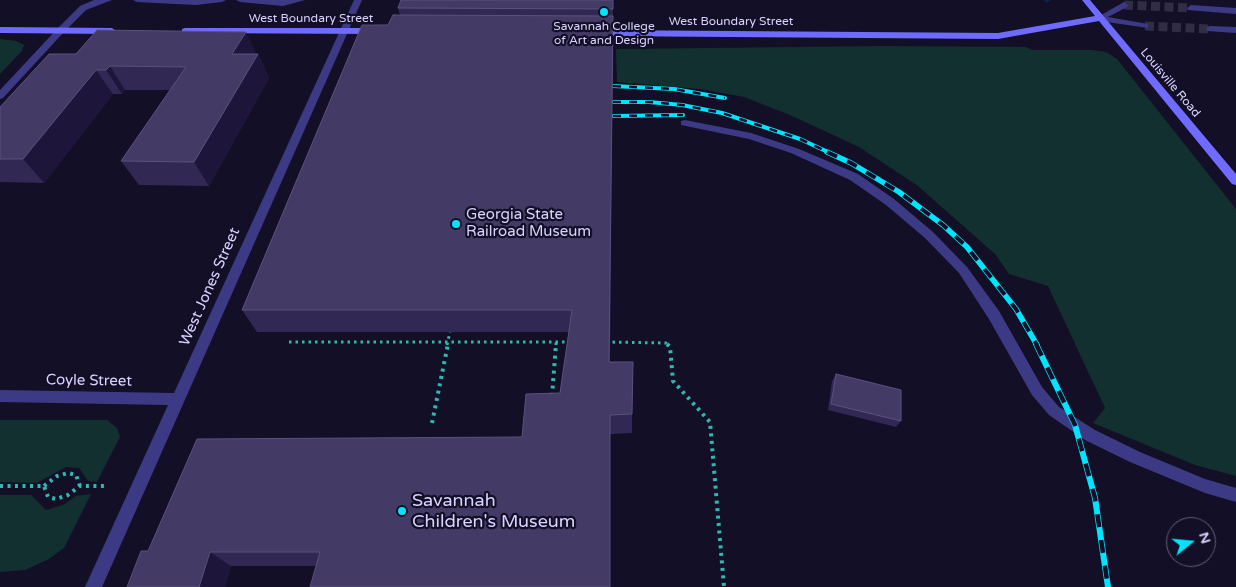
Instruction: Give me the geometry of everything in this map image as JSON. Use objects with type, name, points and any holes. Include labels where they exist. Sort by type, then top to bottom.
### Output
[{"type":"main road","name":"Louisville Road","points":[[1086,0],[1236,181]]},
{"type":"main road","name":"West Boundary Street","points":[[583,33],[998,36],[1100,18]]},
{"type":"main road","points":[[0,30],[120,31]]},
{"type":"main road","name":"West Boundary Street","points":[[178,31],[385,32]]},
{"type":"street","points":[[137,0],[196,2],[222,0]]},
{"type":"street","points":[[240,0],[283,3],[301,0]]},
{"type":"street","name":"West Jones Street","points":[[93,587],[358,0]]},
{"type":"street","points":[[0,96],[83,8],[104,1]]},
{"type":"street","name":"West Boundary Street","points":[[1100,18],[1124,5]]},
{"type":"street","points":[[1191,8],[1236,11]]},
{"type":"street","name":"West Boundary Street","points":[[1100,18],[1145,26]]},
{"type":"street","points":[[1210,29],[1236,30]]},
{"type":"street","points":[[685,123],[750,136],[795,151],[854,177],[890,202],[930,235],[962,270],[994,315],[1037,391],[1054,411],[1090,435],[1135,457],[1205,486],[1236,495]]},
{"type":"street","name":"Coyle Street","points":[[0,396],[177,399]]},
{"type":"path","points":[[432,423],[450,332]]},
{"type":"path","points":[[289,342],[574,342]]},
{"type":"path","points":[[551,404],[556,342]]},
{"type":"path","points":[[602,342],[666,343],[670,347],[673,381],[710,422],[724,587]]},
{"type":"path","points":[[0,486],[44,486],[57,476],[68,473],[76,475],[80,486]]},
{"type":"path","points":[[44,486],[48,497],[56,499],[68,495],[80,486],[108,486]]},
{"type":"green space","points":[[0,39],[16,41],[24,45],[22,51],[0,74]]},
{"type":"green space","points":[[883,46],[1026,47],[1032,50],[1092,50],[1106,52],[1117,59],[1236,209],[1236,476],[1195,465],[1093,423],[1105,408],[1048,286],[1009,274],[996,255],[918,186],[859,147],[790,115],[744,97],[700,89],[617,82],[616,49]]},
{"type":"green space","points":[[0,420],[107,420],[117,428],[120,437],[97,482],[88,481],[79,468],[66,467],[37,483],[0,482]]},
{"type":"green space","points":[[91,494],[64,548],[49,559],[25,570],[0,572],[0,495],[31,495],[46,510],[63,505],[76,496]]},
{"type":"building","points":[[401,0],[613,0],[613,9],[398,8]]},
{"type":"building","points":[[393,15],[613,16],[609,362],[633,362],[632,414],[610,415],[610,587],[310,587],[320,552],[210,552],[199,587],[127,587],[141,551],[148,551],[197,439],[522,437],[526,394],[560,393],[572,310],[242,310],[362,25],[388,25]]},
{"type":"building","points":[[97,30],[246,32],[232,54],[258,54],[194,162],[121,161],[186,67],[110,66],[106,70],[96,70],[23,159],[0,159],[0,107],[49,54],[76,54]]},
{"type":"building","points":[[836,374],[901,390],[901,421],[831,404]]},
{"type":"tunnel","points":[[1124,5],[1191,8]]},
{"type":"tunnel","points":[[1145,26],[1210,29]]},
{"type":"railway","points":[[613,86],[674,89],[725,98]]},
{"type":"railway","points":[[613,102],[649,102],[682,105],[722,113],[800,139],[830,153]]},
{"type":"railway","points":[[613,116],[683,115]]},
{"type":"railway","points":[[827,152],[851,163],[899,192],[943,225],[967,247],[1016,309],[1037,345]]},
{"type":"railway","points":[[1036,344],[1075,425],[1095,498],[1108,587]]},
{"type":"place","name":"Savannah College of Art and Design","points":[[604,12]]},
{"type":"place","name":"Georgia State Railroad Museum","points":[[456,224]]},
{"type":"place","name":"Savannah Children's Museum","points":[[402,511]]}]
